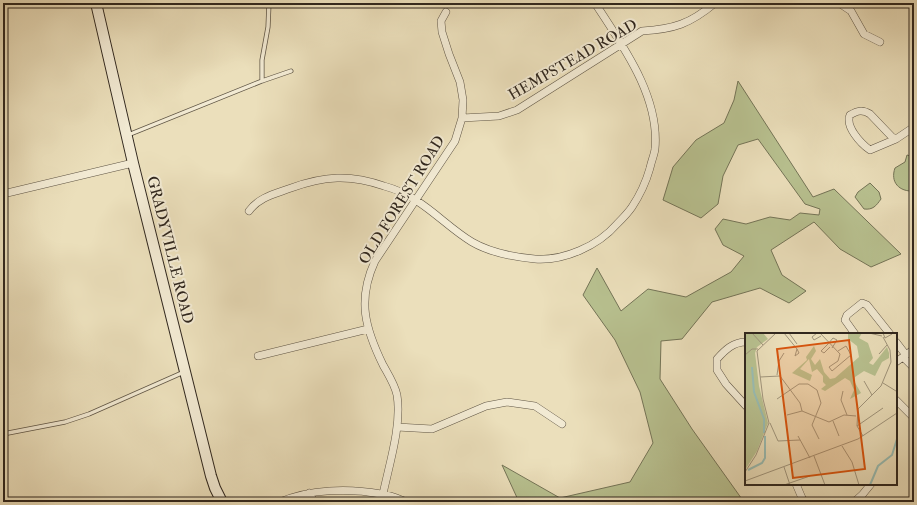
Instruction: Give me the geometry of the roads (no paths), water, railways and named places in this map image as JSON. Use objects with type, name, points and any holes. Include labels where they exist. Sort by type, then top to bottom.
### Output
[{"type":"street","name":"GRADYVILLE ROAD","points":[[96,3],[133,163],[214,488],[222,502]]},
{"type":"street","points":[[249,211],[253,205],[262,198],[311,181],[331,177],[354,178],[393,189],[416,200],[473,243],[504,255],[537,259],[566,256],[596,243],[613,229],[632,207],[645,183],[655,150],[654,122],[646,91],[622,44],[595,3]]},
{"type":"street","name":"HEMPSTEAD ROAD","points":[[462,118],[499,116],[517,110],[642,32],[661,30],[682,25],[700,15],[715,3]]},
{"type":"street","points":[[839,3],[852,11],[864,34],[880,42]]},
{"type":"street","name":"OLD FOREST ROAD","points":[[382,494],[397,427],[398,406],[396,392],[374,346],[368,328],[364,305],[366,288],[370,270],[382,248],[455,141],[462,118],[463,100],[460,82],[442,32],[441,21],[446,12]]},
{"type":"street","points":[[896,139],[865,111],[857,111],[850,115],[848,119],[850,128],[870,150],[896,139],[914,128]]},
{"type":"street","points":[[3,194],[133,163]]},
{"type":"street","points":[[854,333],[845,320],[847,315],[862,303],[867,305],[889,333]]},
{"type":"street","points":[[258,356],[368,328]]},
{"type":"street","points":[[745,342],[737,342],[725,350],[717,359],[717,370],[726,384],[745,405]]},
{"type":"street","points":[[897,344],[904,356],[914,368]]},
{"type":"street","points":[[897,361],[914,349]]},
{"type":"street","points":[[897,401],[914,418]]},
{"type":"street","points":[[397,427],[432,429],[486,406],[507,402],[535,406],[562,424]]},
{"type":"street","points":[[796,485],[805,502]]},
{"type":"street","points":[[854,502],[870,485]]},
{"type":"street","points":[[280,502],[309,493],[358,491],[382,494],[408,502]]},
{"type":"street","points":[[309,493],[314,502]]},
{"type":"lane","points":[[262,80],[262,60],[268,26],[269,3]]},
{"type":"lane","points":[[127,135],[262,80],[291,71]]},
{"type":"lane","points":[[3,434],[65,422],[89,414],[185,371]]}]
